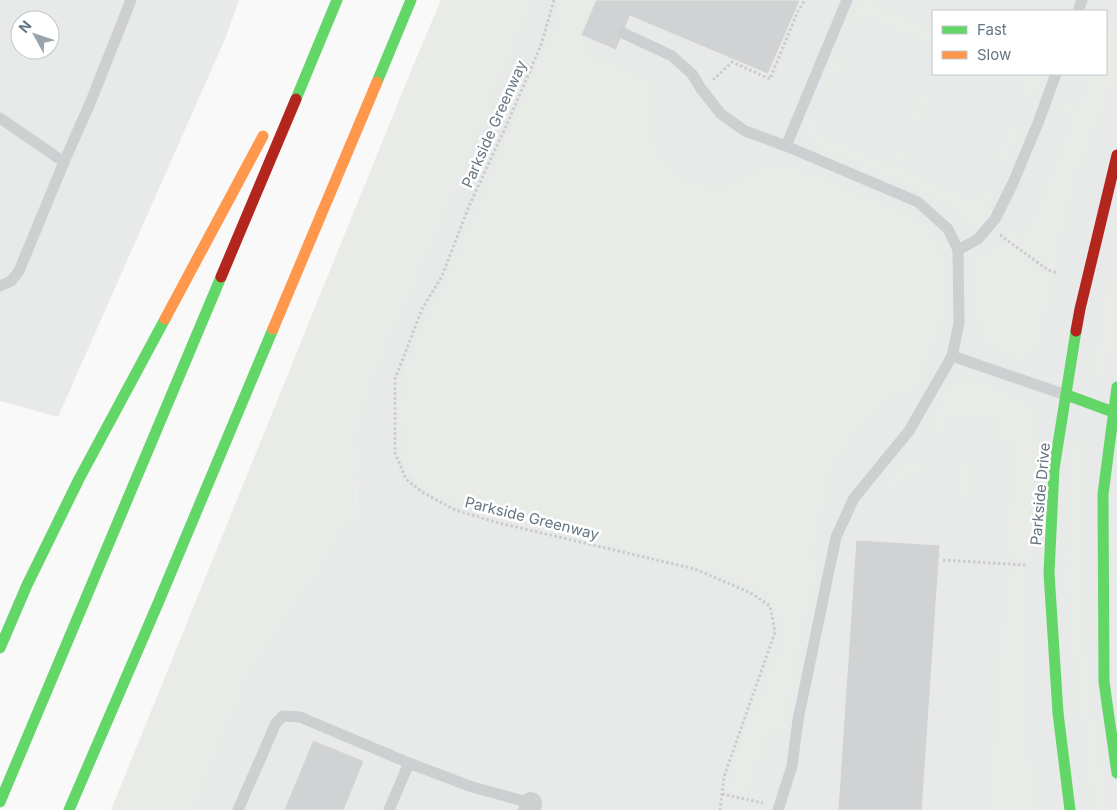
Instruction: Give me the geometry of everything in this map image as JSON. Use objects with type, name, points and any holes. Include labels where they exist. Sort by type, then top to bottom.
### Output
[{"type":"main road","points":[[289,87],[336,0]]},
{"type":"main road","points":[[0,802],[336,0]]},
{"type":"main road","points":[[69,810],[159,601],[411,0]]},
{"type":"main road","points":[[0,648],[27,585],[79,479],[270,122]]},
{"type":"main road","name":"Parkside Drive","points":[[1070,810],[1058,713],[1049,573],[1054,469],[1080,309],[1117,155]]},
{"type":"main road","points":[[1117,387],[1103,494],[1104,682],[1117,773]]},
{"type":"main road","points":[[1067,396],[1115,412]]},
{"type":"main road","points":[[76,810],[106,724]]},
{"type":"lane","points":[[0,286],[11,281],[19,272],[64,162],[92,101],[131,0]]},
{"type":"lane","points":[[786,146],[847,0]]},
{"type":"lane","points":[[623,34],[672,56],[692,74],[721,114],[745,131],[786,146],[918,202],[948,229],[958,250],[959,323],[952,356],[909,431],[854,498],[836,537],[798,720],[792,766],[779,809]]},
{"type":"lane","points":[[958,250],[978,239],[995,220],[1013,183],[1056,75]]},
{"type":"lane","points":[[0,118],[64,162]]},
{"type":"lane","points":[[952,356],[1067,396]]},
{"type":"lane","points":[[238,810],[276,723],[283,716],[289,715],[300,717],[409,763],[472,787],[530,806]]},
{"type":"lane","points":[[389,810],[409,763]]},
{"type":"path","name":"Parkside Greenway","points":[[554,0],[541,45],[469,206],[442,276],[422,309],[395,379],[395,453],[406,479],[422,492],[455,510],[499,523],[695,569],[751,594],[770,606],[776,632],[724,777],[720,810]]},
{"type":"path","points":[[702,90],[732,62],[770,79],[798,11],[805,0]]},
{"type":"path","points":[[989,227],[1048,270],[1058,273]]},
{"type":"path","points":[[943,560],[1033,565]]},
{"type":"path","points":[[722,794],[779,809]]},
{"type":"shaded area","points":[[0,0],[239,0],[225,39],[58,417],[0,401]]},
{"type":"shaded area","points":[[441,0],[533,0],[370,380],[355,434],[357,518],[343,523],[317,570],[255,659],[245,678],[190,810],[111,810],[413,66]]},
{"type":"shaded area","points":[[532,0],[1117,0],[1117,810],[190,810],[245,678],[255,659],[317,570],[343,523],[357,518],[355,434],[370,380]]},
{"type":"shaded area","points":[[560,0],[596,0],[581,35],[589,41],[584,53],[650,83],[654,91],[652,138],[668,170],[681,179],[705,187],[733,186],[769,165],[785,163],[913,216],[925,225],[936,240],[942,255],[946,299],[945,313],[915,392],[909,396],[895,391],[871,412],[831,467],[811,558],[816,560],[815,578],[794,668],[786,726],[784,733],[778,734],[767,731],[752,785],[748,788],[746,795],[728,791],[741,740],[780,650],[783,627],[767,593],[740,579],[502,518],[437,497],[424,488],[412,475],[405,457],[401,415],[404,376],[417,334],[445,284],[533,74],[554,30]]},
{"type":"shaded area","points":[[860,0],[871,0],[870,4],[932,31],[932,44],[864,15],[858,29],[854,31],[850,26]]},
{"type":"shaded area","points":[[1117,4],[1117,72],[1076,175],[1054,270],[1048,268],[1007,236],[1007,233],[1010,231],[1026,236],[1074,117],[1060,111],[1056,106],[1062,104],[1078,109],[1091,75],[1107,75],[1107,31]]},
{"type":"shaded area","points":[[841,54],[845,58],[833,86],[830,90],[827,89],[824,85],[837,56]]},
{"type":"shaded area","points":[[1006,75],[1043,75],[1031,102],[1025,102],[1020,98],[1026,83]]},
{"type":"shaded area","points":[[922,92],[930,93],[918,122],[915,126],[912,125],[911,121]]},
{"type":"shaded area","points":[[815,113],[820,118],[814,133],[891,165],[896,153],[903,150],[905,152],[899,169],[978,202],[984,188],[992,186],[995,192],[980,226],[976,228],[968,227],[954,208],[944,201],[817,146],[809,139],[807,134],[810,120]]},
{"type":"shaded area","points":[[1012,125],[1019,132],[1007,161],[996,159],[1008,128]]},
{"type":"shaded area","points":[[1002,243],[1006,243],[1046,274],[1053,275],[1037,354],[1022,359],[1010,356],[991,347],[979,332],[973,266],[977,257],[990,252]]},
{"type":"shaded area","points":[[1117,248],[1117,323],[1105,377],[1104,380],[1100,380],[1097,378],[1095,369],[1096,355],[1102,315]]},
{"type":"shaded area","points":[[973,378],[1036,407],[1038,420],[1030,563],[1014,560],[1013,556],[1007,552],[1014,443],[993,444],[996,419],[949,416],[947,432],[937,432],[933,426],[937,410],[947,388],[956,382]]},
{"type":"shaded area","points":[[1078,439],[1083,441],[1086,447],[1080,601],[1090,691],[1109,810],[1093,810],[1065,583],[1071,454]]},
{"type":"shaded area","points":[[914,458],[919,459],[921,463],[920,477],[902,475],[901,492],[898,495],[892,494],[889,491],[888,481],[906,462]]},
{"type":"shaded area","points":[[966,461],[969,466],[968,494],[963,499],[958,498],[956,493],[959,465],[961,462]]},
{"type":"shaded area","points":[[1016,567],[1030,568],[1024,666],[1027,741],[1037,810],[990,810],[997,701],[980,699],[979,697],[984,693],[998,693],[1005,573],[1013,573]]},
{"type":"building","points":[[596,0],[800,0],[768,74],[630,16],[616,50],[581,35]]},
{"type":"building","points":[[856,540],[940,545],[922,810],[838,810]]},
{"type":"building","points":[[313,740],[364,761],[344,810],[284,810]]},
{"type":"traffic: fast","points":[[296,99],[337,0]]},
{"type":"traffic: fast","points":[[377,82],[411,0]]},
{"type":"traffic: fast","points":[[0,802],[221,277]]},
{"type":"traffic: fast","points":[[0,648],[27,585],[79,479],[165,319]]},
{"type":"traffic: fast","points":[[69,810],[273,329]]},
{"type":"traffic: fast","points":[[1070,810],[1058,713],[1049,573],[1054,469],[1076,331]]},
{"type":"traffic: fast","points":[[1117,387],[1103,494],[1104,682],[1117,773]]},
{"type":"traffic: fast","points":[[1067,395],[1113,412]]},
{"type":"traffic: slow","points":[[273,329],[377,82]]},
{"type":"traffic: slow","points":[[165,319],[263,136]]},
{"type":"traffic: jam","points":[[221,277],[296,99]]},
{"type":"traffic: jam","points":[[1076,331],[1117,155]]}]
